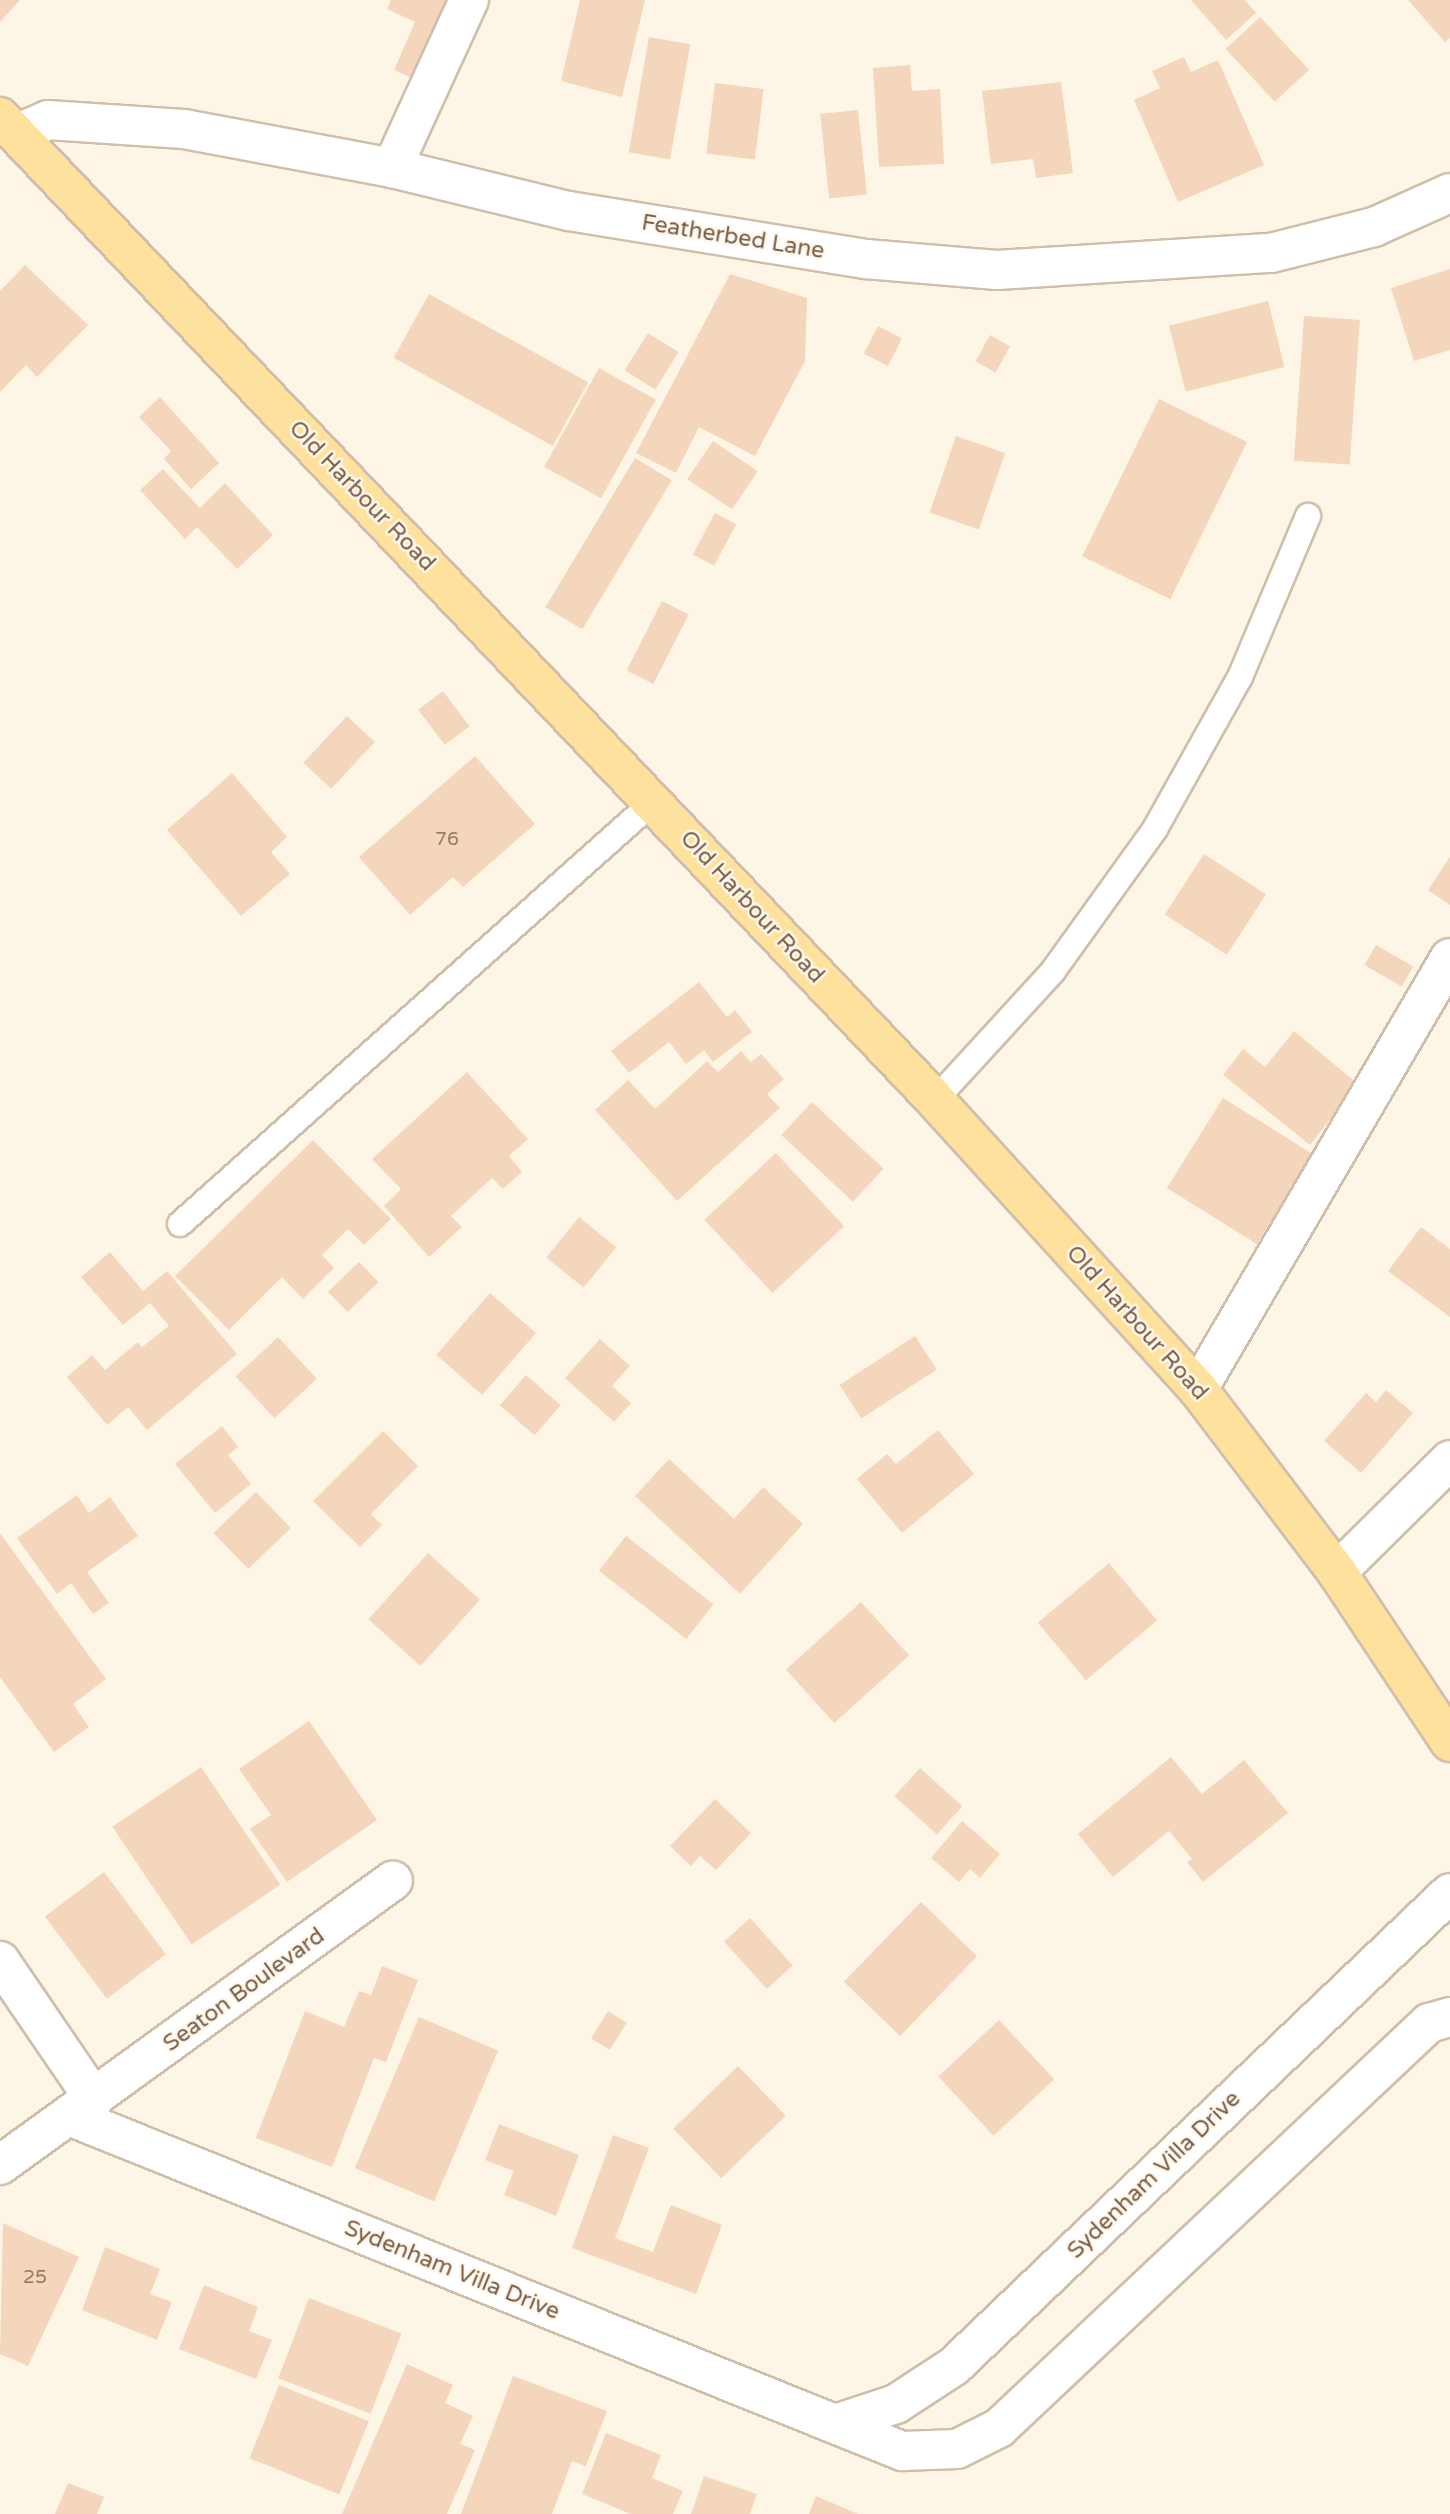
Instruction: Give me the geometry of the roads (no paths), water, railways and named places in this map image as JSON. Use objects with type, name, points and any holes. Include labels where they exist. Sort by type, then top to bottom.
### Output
[{"type":"main road","name":"Old Harbour Road","points":[[9,125],[935,1100],[1198,1389],[1337,1572],[1450,1742]]},
{"type":"street","points":[[392,168],[469,0]]},
{"type":"street","name":"Featherbed Lane","points":[[9,125],[48,120],[184,129],[392,168],[569,211],[866,259],[997,270],[1272,253],[1374,227],[1450,193]]},
{"type":"street","points":[[1198,1389],[1450,958]]},
{"type":"street","points":[[1337,1572],[1450,1460]]},
{"type":"street","name":"Seaton Boulevard","points":[[0,2165],[393,1881]]},
{"type":"street","name":"Sydenham Villa Drive","points":[[835,2424],[896,2404],[954,2366],[1450,1892]]},
{"type":"street","points":[[0,1961],[81,2108]]},
{"type":"street","name":"Sydenham Villa Drive","points":[[81,2108],[902,2451],[957,2449],[999,2428],[1429,2023],[1450,2017]]},
{"type":"lane","points":[[935,1100],[1053,971],[1155,830],[1240,677],[1308,516]]},
{"type":"lane","points":[[180,1224],[653,802]]}]
